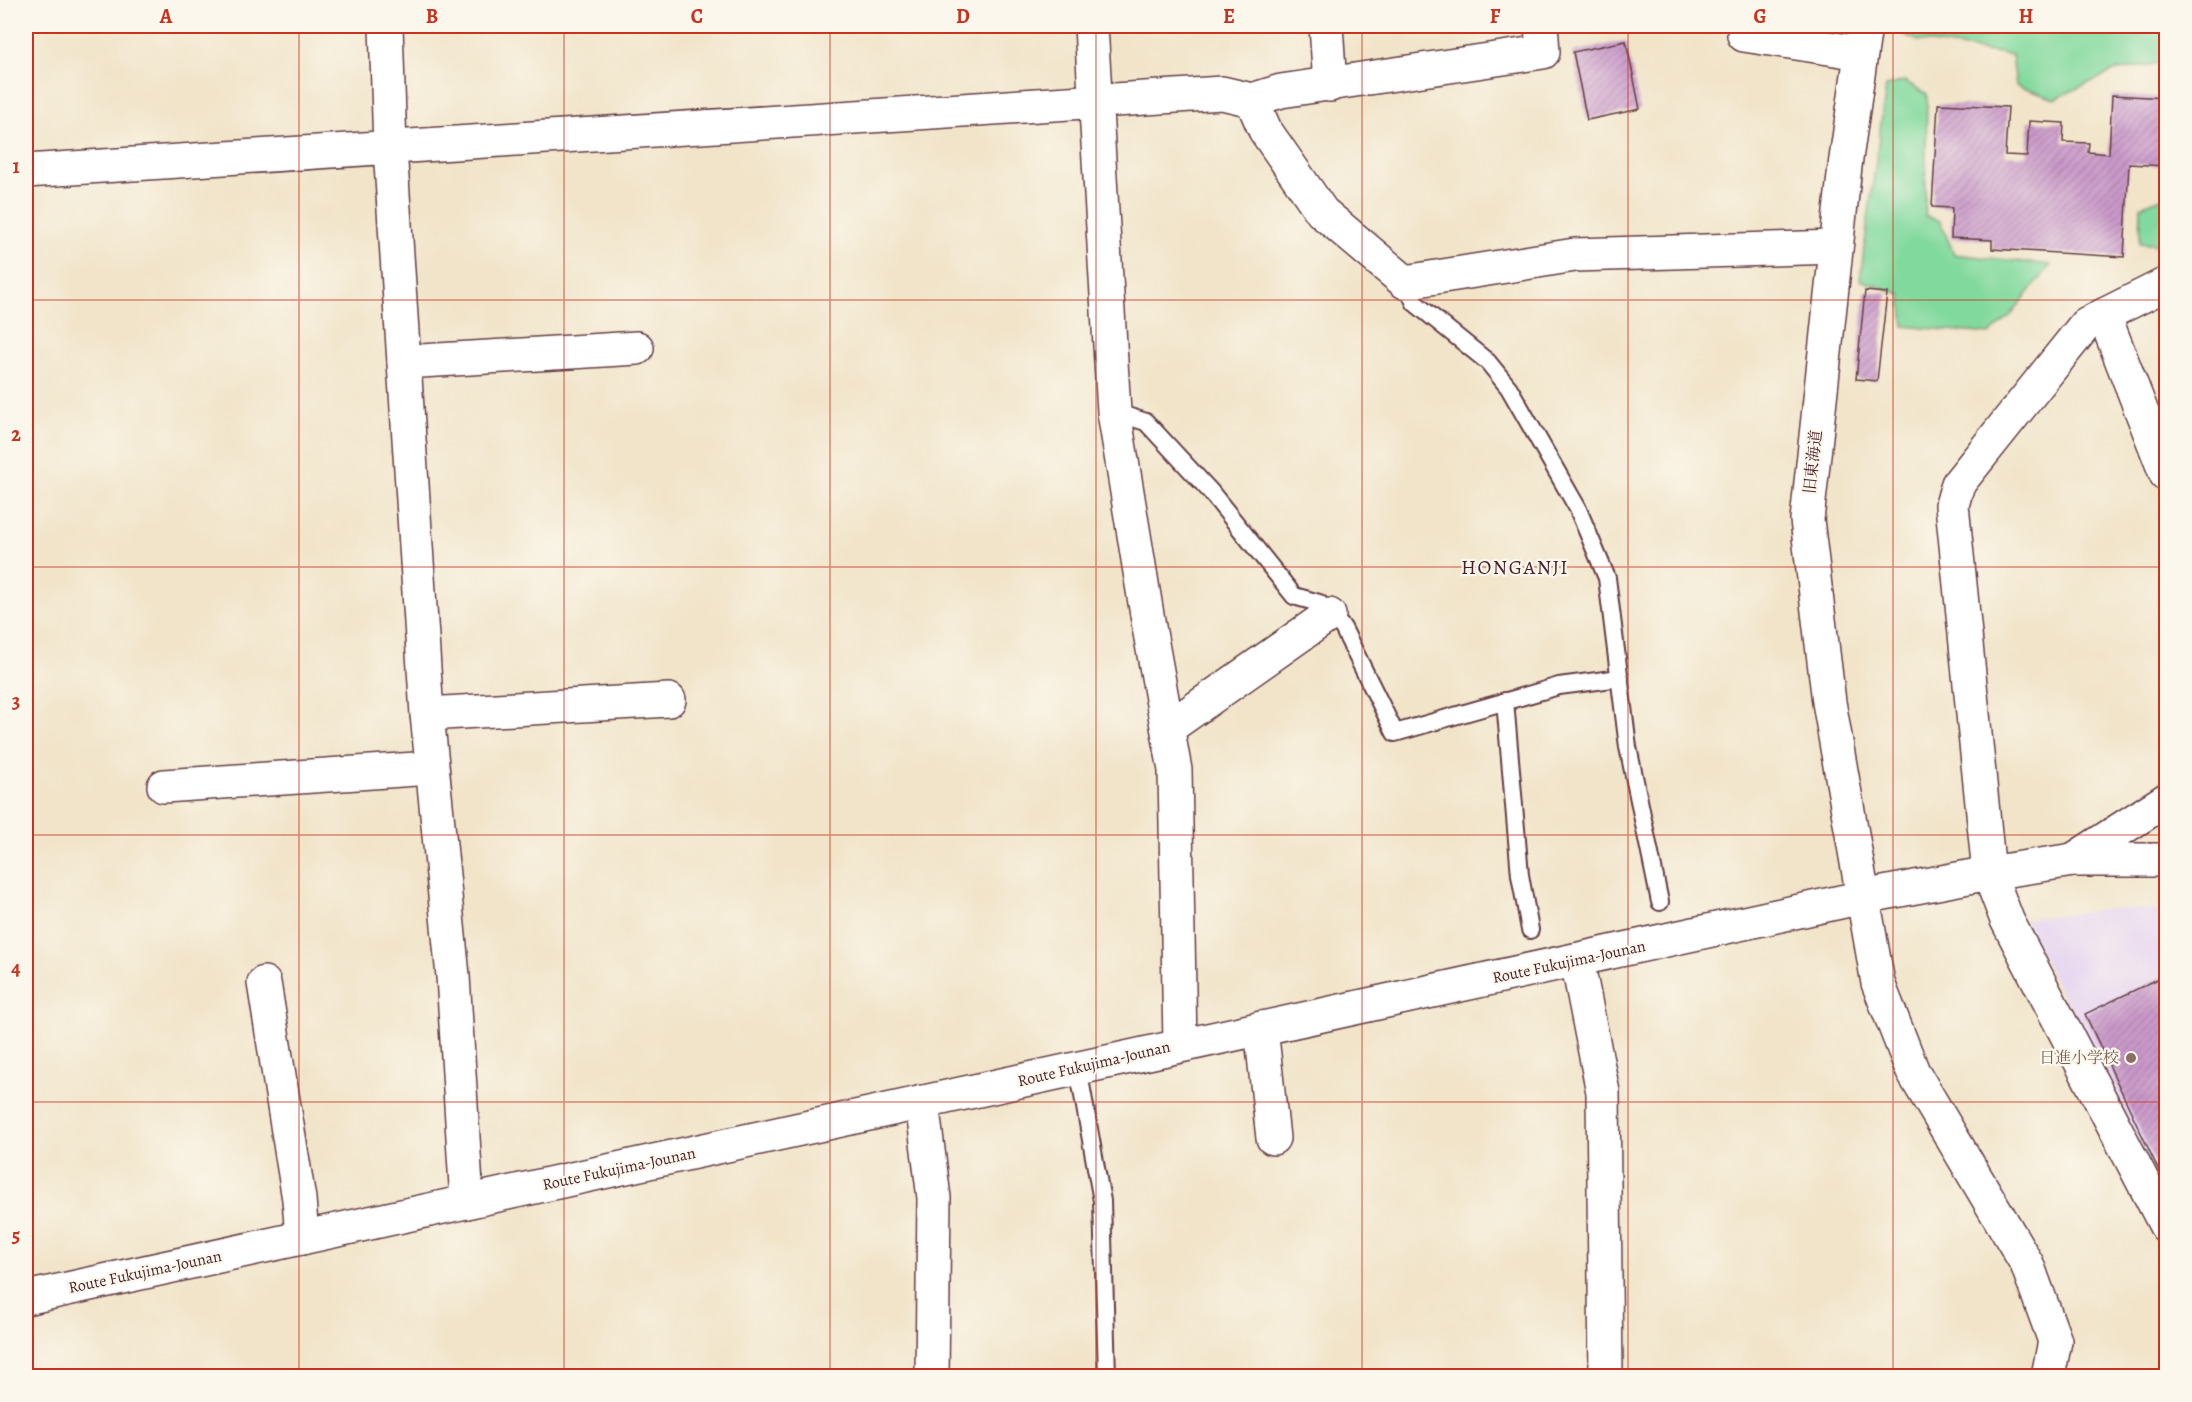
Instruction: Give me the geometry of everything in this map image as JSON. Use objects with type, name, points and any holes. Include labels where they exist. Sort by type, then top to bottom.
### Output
[{"type":"street","points":[[386,26],[390,148],[427,714],[453,976],[467,1202]]},
{"type":"street","points":[[1091,26],[1114,412],[1175,770],[1180,1045]]},
{"type":"street","points":[[1326,26],[1330,85]]},
{"type":"street","points":[[26,171],[1222,93],[1252,100],[1281,91],[1543,52],[1541,26]]},
{"type":"street","points":[[1744,35],[1863,39]]},
{"type":"street","name":"旧東海道","points":[[1863,39],[1836,247],[1807,520],[1829,702],[1878,983],[1914,1072],[2027,1264],[2048,1316],[2055,1341],[2048,1377]]},
{"type":"street","points":[[1252,100],[1265,130],[1322,212],[1406,282],[1575,255],[1836,247]]},
{"type":"street","points":[[2166,284],[2086,324],[1958,484],[1952,505],[1989,873],[2007,920],[2166,1226]]},
{"type":"street","points":[[2104,315],[2166,474]]},
{"type":"street","points":[[404,362],[637,348]]},
{"type":"street","points":[[1168,728],[1329,615]]},
{"type":"street","points":[[427,714],[669,700]]},
{"type":"street","points":[[164,786],[431,768]]},
{"type":"street","points":[[2073,860],[2166,800]]},
{"type":"street","name":"Route Fukujima-Jounan","points":[[26,1298],[1863,897],[2073,860],[2166,860]]},
{"type":"street","points":[[1577,960],[1603,1092],[1606,1377]]},
{"type":"street","points":[[264,983],[302,1238]]},
{"type":"street","points":[[1261,1028],[1273,1138]]},
{"type":"street","points":[[922,1102],[934,1198],[933,1377]]},
{"type":"lane","points":[[1406,282],[1415,303],[1488,362],[1509,388],[1577,507],[1607,579],[1628,747],[1660,902]]},
{"type":"lane","points":[[1114,412],[1146,422],[1210,491],[1294,596],[1319,603],[1343,628],[1395,733],[1559,686],[1620,678]]},
{"type":"lane","points":[[1505,701],[1520,875],[1530,930]]},
{"type":"lane","points":[[1078,1068],[1102,1201],[1107,1377]]},
{"type":"shaded area","name":"日進小学校","points":[[2111,909],[2166,909],[2166,1197],[2023,919]]},
{"type":"green space","points":[[1903,26],[2166,26],[2166,62],[2114,71],[2055,99],[2016,86],[2012,55],[1919,41],[1902,34]]},
{"type":"green space","points":[[1904,81],[1927,94],[1925,216],[1940,221],[1954,254],[2051,265],[2009,317],[1990,334],[1904,326],[1901,294],[1860,280],[1886,86]]},
{"type":"green space","points":[[2166,196],[2166,246],[2140,243],[2141,206]]},
{"type":"building","points":[[1626,41],[1640,109],[1587,120],[1573,52]]},
{"type":"building","points":[[2112,95],[2166,98],[2166,166],[2129,164],[2124,257],[1992,249],[1992,240],[1951,238],[1952,208],[1932,207],[1938,104],[2008,107],[2005,155],[2027,156],[2029,121],[2064,123],[2063,142],[2089,143],[2088,152],[2109,154]]},
{"type":"building","points":[[1865,291],[1887,293],[1877,381],[1856,379]]},
{"type":"building","points":[[2166,975],[2166,1186],[2085,1014]]},
{"type":"place","name":"日進小学校","points":[[2131,1058]]},
{"type":"district","name":"HONGANJI","points":[[1515,567]]}]
